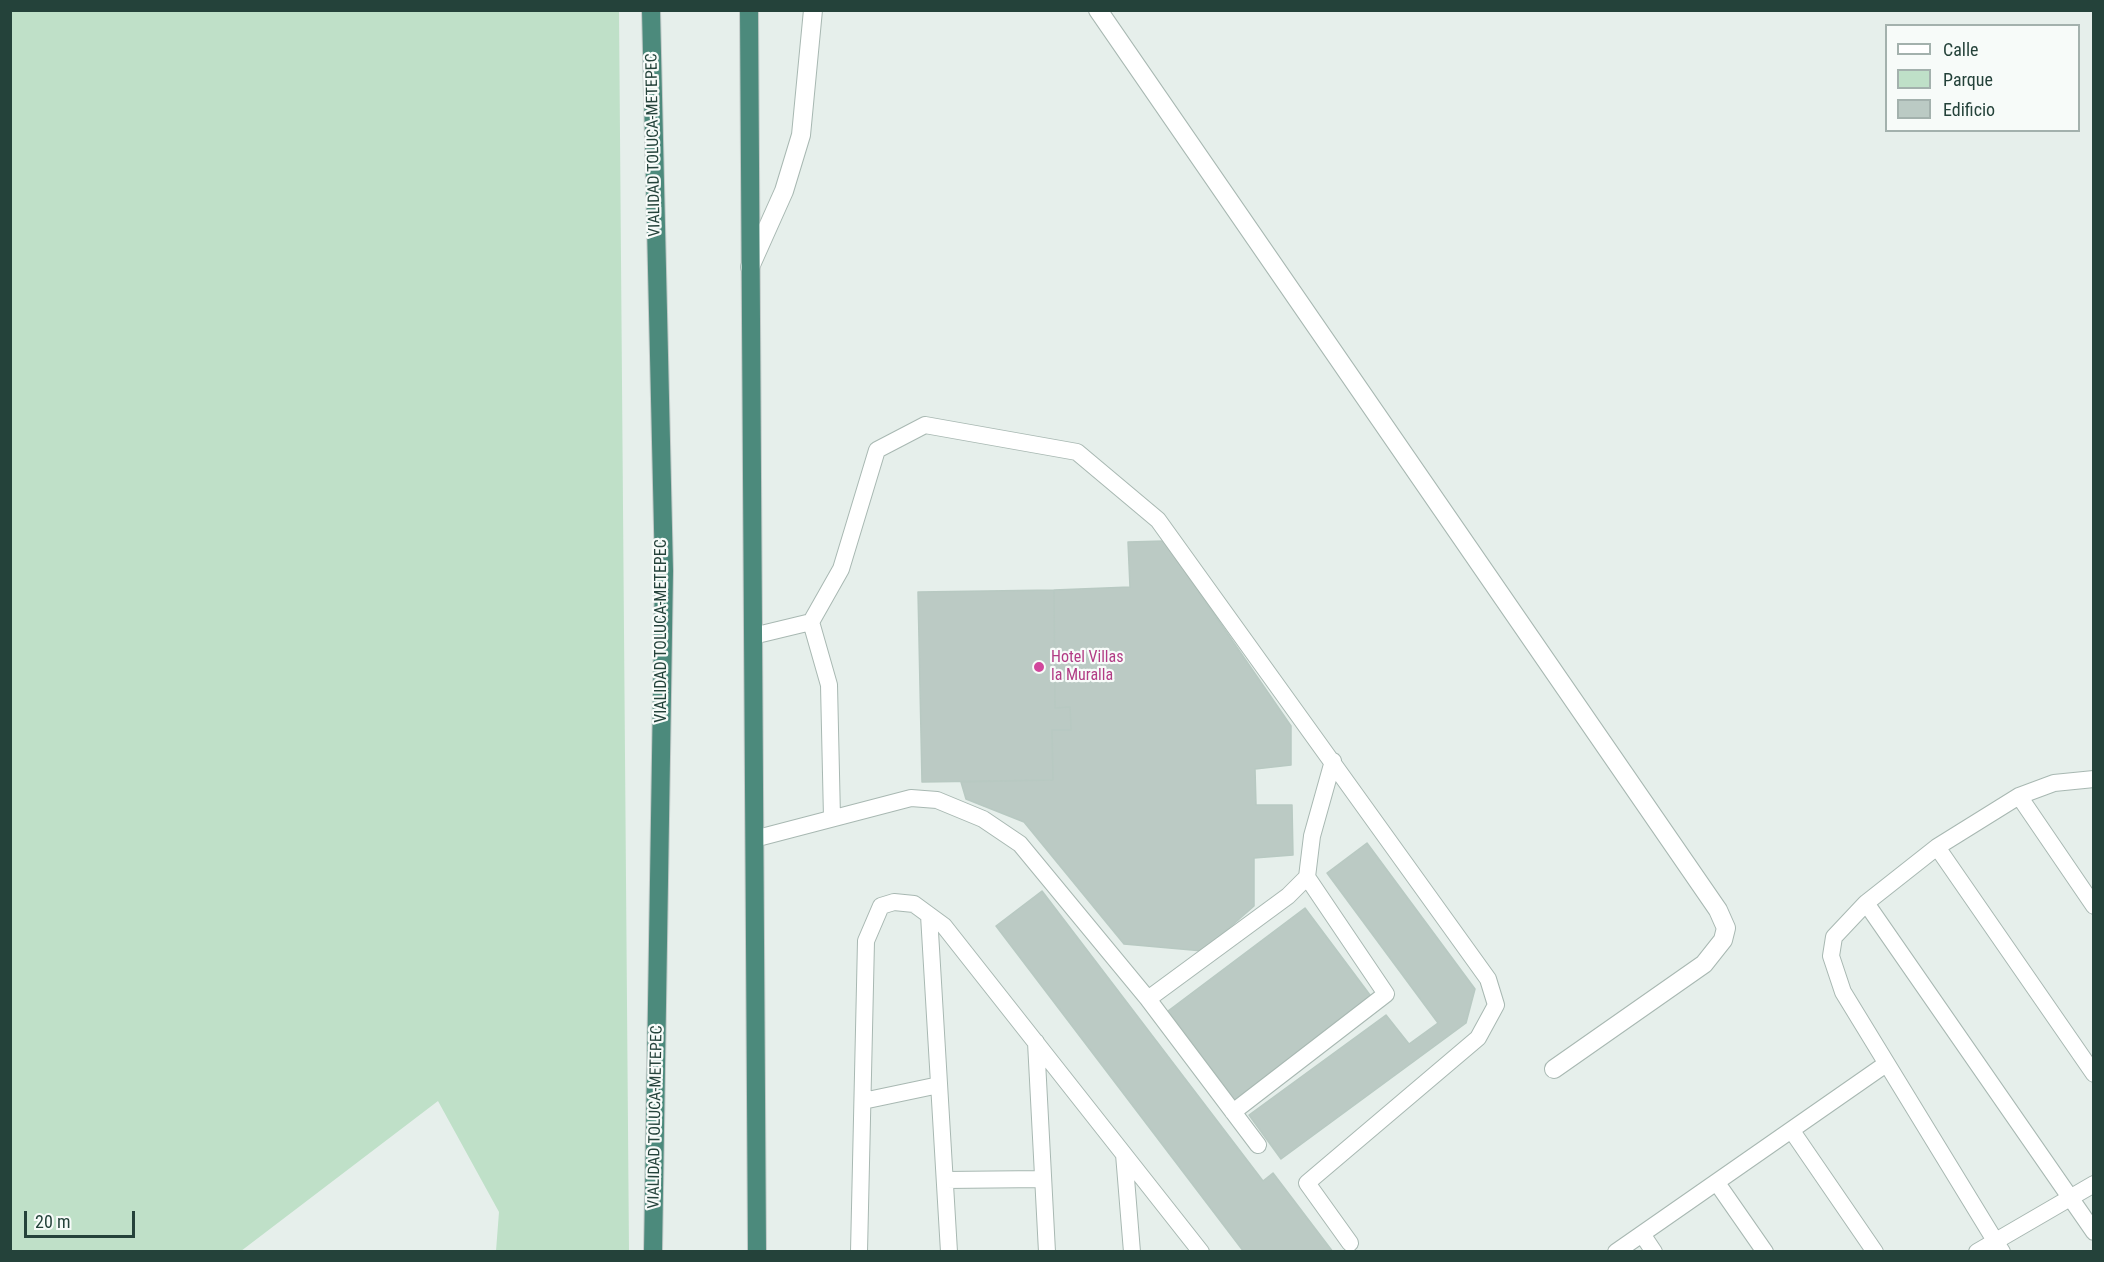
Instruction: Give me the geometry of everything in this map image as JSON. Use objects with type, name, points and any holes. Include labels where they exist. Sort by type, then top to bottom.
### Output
[{"type":"highway","name":"VIALIDAD TOLUCA-METEPEC","points":[[651,10],[663,572],[654,1251]]},
{"type":"highway","points":[[749,10],[758,1251]]},
{"type":"street","points":[[750,267],[784,190],[801,135],[813,10]]},
{"type":"street","points":[[1098,10],[1718,910],[1726,928],[1723,940],[1704,964],[1554,1069]]},
{"type":"lane","points":[[832,819],[830,685],[811,622],[841,569],[877,450],[926,424],[1077,452],[1158,520],[1488,979],[1496,1005],[1479,1038],[1307,1183],[1350,1244]]},
{"type":"lane","points":[[753,636],[811,622]]},
{"type":"lane","points":[[1148,999],[1288,896],[1307,876],[1312,836],[1333,761]]},
{"type":"lane","points":[[1998,1246],[1843,992],[1831,956],[1834,937],[1866,903],[1937,847],[2019,796],[2054,783],[2094,779]]},
{"type":"lane","points":[[2019,796],[2094,906]]},
{"type":"lane","points":[[754,838],[911,798],[937,800],[982,819],[1020,844],[1148,999],[1258,1145]]},
{"type":"lane","points":[[1937,847],[2094,1074]]},
{"type":"lane","points":[[1233,1112],[1386,994],[1307,876]]},
{"type":"lane","points":[[859,1251],[866,941],[881,906],[894,902],[914,904],[944,926],[1201,1251]]},
{"type":"lane","points":[[1866,903],[2094,1232]]},
{"type":"lane","points":[[929,915],[949,1251]]},
{"type":"lane","points":[[1036,1042],[1047,1251]]},
{"type":"lane","points":[[1616,1251],[1718,1183],[1886,1064]]},
{"type":"lane","points":[[862,1101],[939,1085]]},
{"type":"lane","points":[[1792,1131],[1875,1251]]},
{"type":"lane","points":[[1124,1154],[1132,1251]]},
{"type":"lane","points":[[945,1180],[1043,1179]]},
{"type":"lane","points":[[1718,1183],[1765,1251]]},
{"type":"lane","points":[[1977,1251],[1998,1246],[2094,1184]]},
{"type":"lane","points":[[1642,1234],[1654,1251]]},
{"type":"green space","points":[[10,11],[619,11],[629,1251],[496,1251],[499,1212],[438,1101],[241,1251],[11,1251]]},
{"type":"building","points":[[1164,541],[1291,726],[1291,765],[1255,769],[1256,805],[1292,805],[1293,855],[1254,858],[1254,906],[1203,951],[1124,944],[1024,822],[966,799],[961,782],[1053,780],[1052,730],[1071,730],[1070,707],[1055,708],[1054,590],[1130,587],[1128,542]]},
{"type":"building","points":[[1054,590],[1055,708],[1070,707],[1071,730],[1052,730],[1053,780],[922,782],[918,592]]},
{"type":"building","points":[[1367,843],[1475,989],[1466,1023],[1281,1159],[1249,1115],[1386,1015],[1409,1044],[1438,1023],[1327,873]]},
{"type":"building","points":[[1042,891],[1263,1181],[1273,1173],[1333,1252],[1244,1252],[996,926]]},
{"type":"building","points":[[1305,908],[1373,999],[1236,1102],[1168,1011]]},
{"type":"place","name":"Hotel Villas la Muralla","points":[[1039,667]]}]
